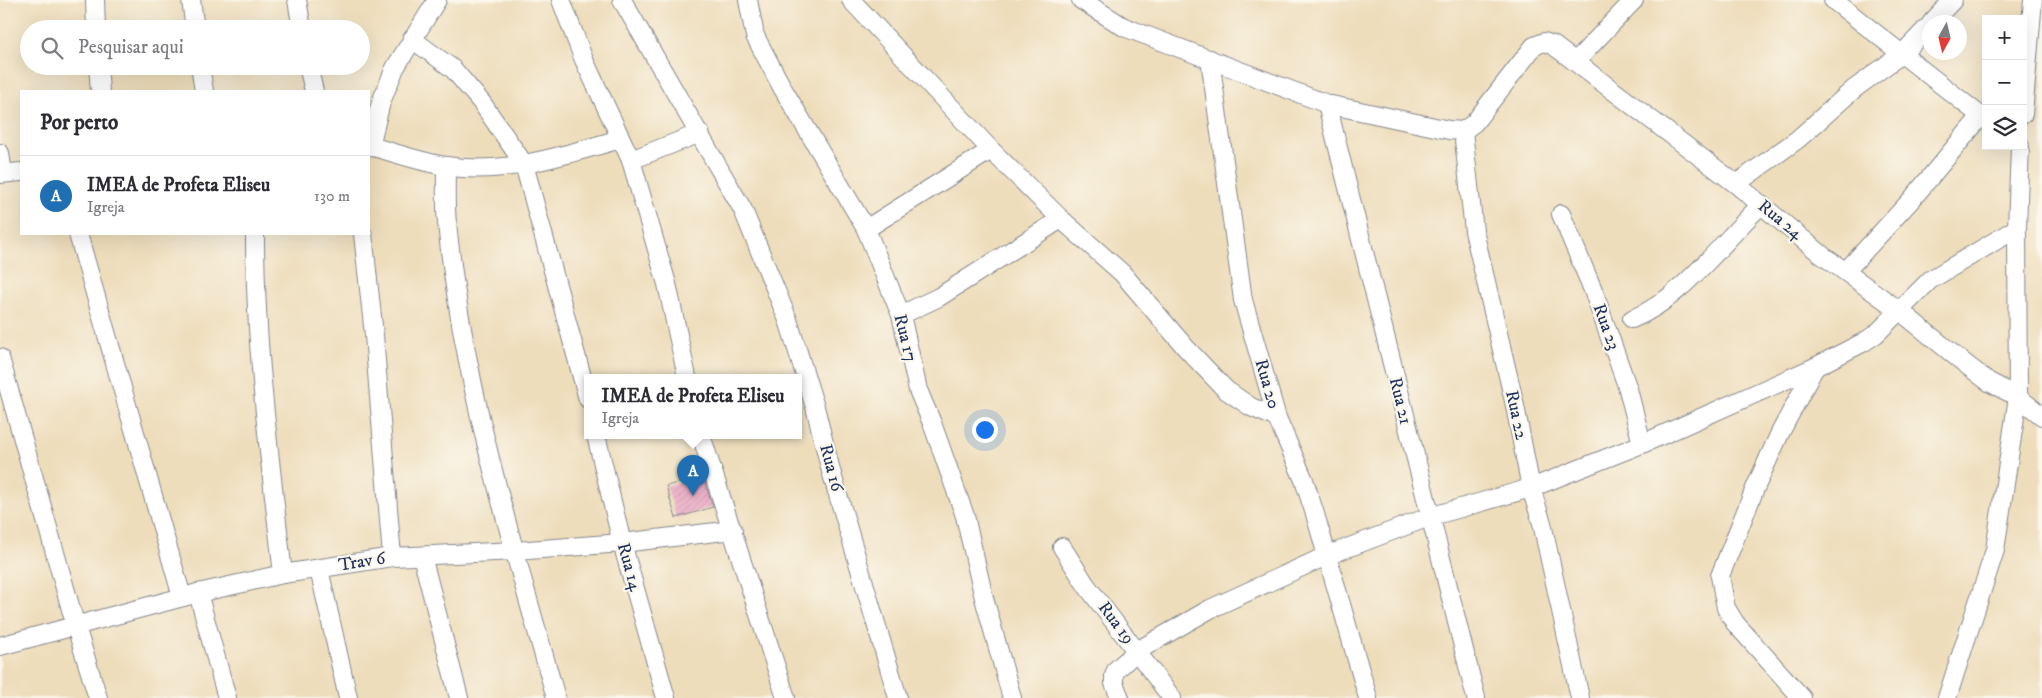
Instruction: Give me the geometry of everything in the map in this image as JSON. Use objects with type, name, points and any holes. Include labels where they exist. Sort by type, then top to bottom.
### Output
[{"type":"street","points":[[95,0],[96,20]]},
{"type":"street","points":[[190,0],[193,20]]},
{"type":"street","points":[[297,0],[300,20]]},
{"type":"street","points":[[370,142],[381,102],[395,68],[437,0]]},
{"type":"street","points":[[561,0],[584,60],[631,160],[667,284],[687,374]]},
{"type":"street","name":"Rua 16","points":[[622,0],[743,210],[788,320],[815,407],[831,471],[898,698]]},
{"type":"street","name":"Rua 17","points":[[748,0],[755,36],[783,89],[866,229],[901,315],[918,390],[936,432],[965,516],[984,598],[1012,698]]},
{"type":"street","points":[[851,0],[991,150],[1061,219],[1122,273],[1226,390],[1251,407],[1277,418]]},
{"type":"street","points":[[1081,0],[1124,27],[1210,58],[1327,104],[1449,130],[1464,131]]},
{"type":"street","points":[[1576,61],[1634,0]]},
{"type":"street","points":[[1833,0],[1982,116]]},
{"type":"street","points":[[1939,15],[1953,0]]},
{"type":"street","points":[[2024,105],[2032,0]]},
{"type":"street","points":[[1736,184],[1798,139],[1854,89],[1903,53],[1922,33]]},
{"type":"street","points":[[412,39],[453,69],[482,103],[524,164],[584,384]]},
{"type":"street","name":"Rua 24","points":[[1464,131],[1474,123],[1534,46],[1544,42],[1553,45],[1736,184],[1822,255],[1900,311],[1989,382],[2018,397],[2042,416]]},
{"type":"street","name":"Rua 20","points":[[1210,58],[1243,300],[1277,418],[1304,480],[1368,698]]},
{"type":"street","points":[[99,75],[100,90]]},
{"type":"street","points":[[201,75],[204,90]]},
{"type":"street","points":[[310,75],[314,90]]},
{"type":"street","name":"Rua 21","points":[[1327,104],[1429,517],[1476,698]]},
{"type":"street","points":[[1846,271],[1982,120]]},
{"type":"street","name":"Rua 22","points":[[1464,131],[1474,231],[1514,401],[1531,488],[1542,523],[1580,698]]},
{"type":"street","points":[[631,160],[700,133]]},
{"type":"street","points":[[370,146],[446,166],[492,168],[524,164],[622,139]]},
{"type":"street","points":[[866,229],[991,150]]},
{"type":"street","points":[[1947,698],[1995,550],[2018,397],[2017,228],[2019,150]]},
{"type":"street","points":[[0,153],[1,174],[20,172]]},
{"type":"street","points":[[446,166],[446,221],[464,337],[487,449],[501,506],[556,698]]},
{"type":"street","points":[[1632,319],[1643,315],[1661,302],[1700,269],[1729,236],[1761,205]]},
{"type":"street","name":"Rua 23","points":[[1561,214],[1592,290],[1628,389],[1642,444]]},
{"type":"street","points":[[901,315],[939,297],[1061,219]]},
{"type":"street","points":[[1120,698],[1114,683],[1116,670],[1137,651],[1210,609],[1326,556],[1429,517],[1531,488],[1642,444],[1815,367],[1864,342],[1884,328],[1930,280],[2017,228]]},
{"type":"street","points":[[78,235],[190,595],[227,698]]},
{"type":"street","points":[[255,235],[255,288],[263,392],[282,574]]},
{"type":"street","points":[[363,235],[374,335],[392,557]]},
{"type":"street","points":[[0,358],[98,698]]},
{"type":"street","points":[[1802,698],[1735,623],[1726,608],[1720,576],[1756,486],[1780,433],[1815,367]]},
{"type":"street","name":"Rua 14","points":[[597,439],[622,543],[666,698]]},
{"type":"street","points":[[702,439],[786,698]]},
{"type":"street","name":"Trav 6","points":[[0,646],[190,595],[282,574],[392,557],[622,543],[733,530]]},
{"type":"street","name":"Rua 19","points":[[1062,546],[1086,585],[1172,698]]},
{"type":"street","points":[[422,556],[459,698]]},
{"type":"street","points":[[319,569],[348,698]]},
{"type":"building","points":[[703,477],[713,507],[676,518],[666,486]]},
{"type":"place","name":"IMEA de Profeta Eliseu","points":[[693,496]]}]
